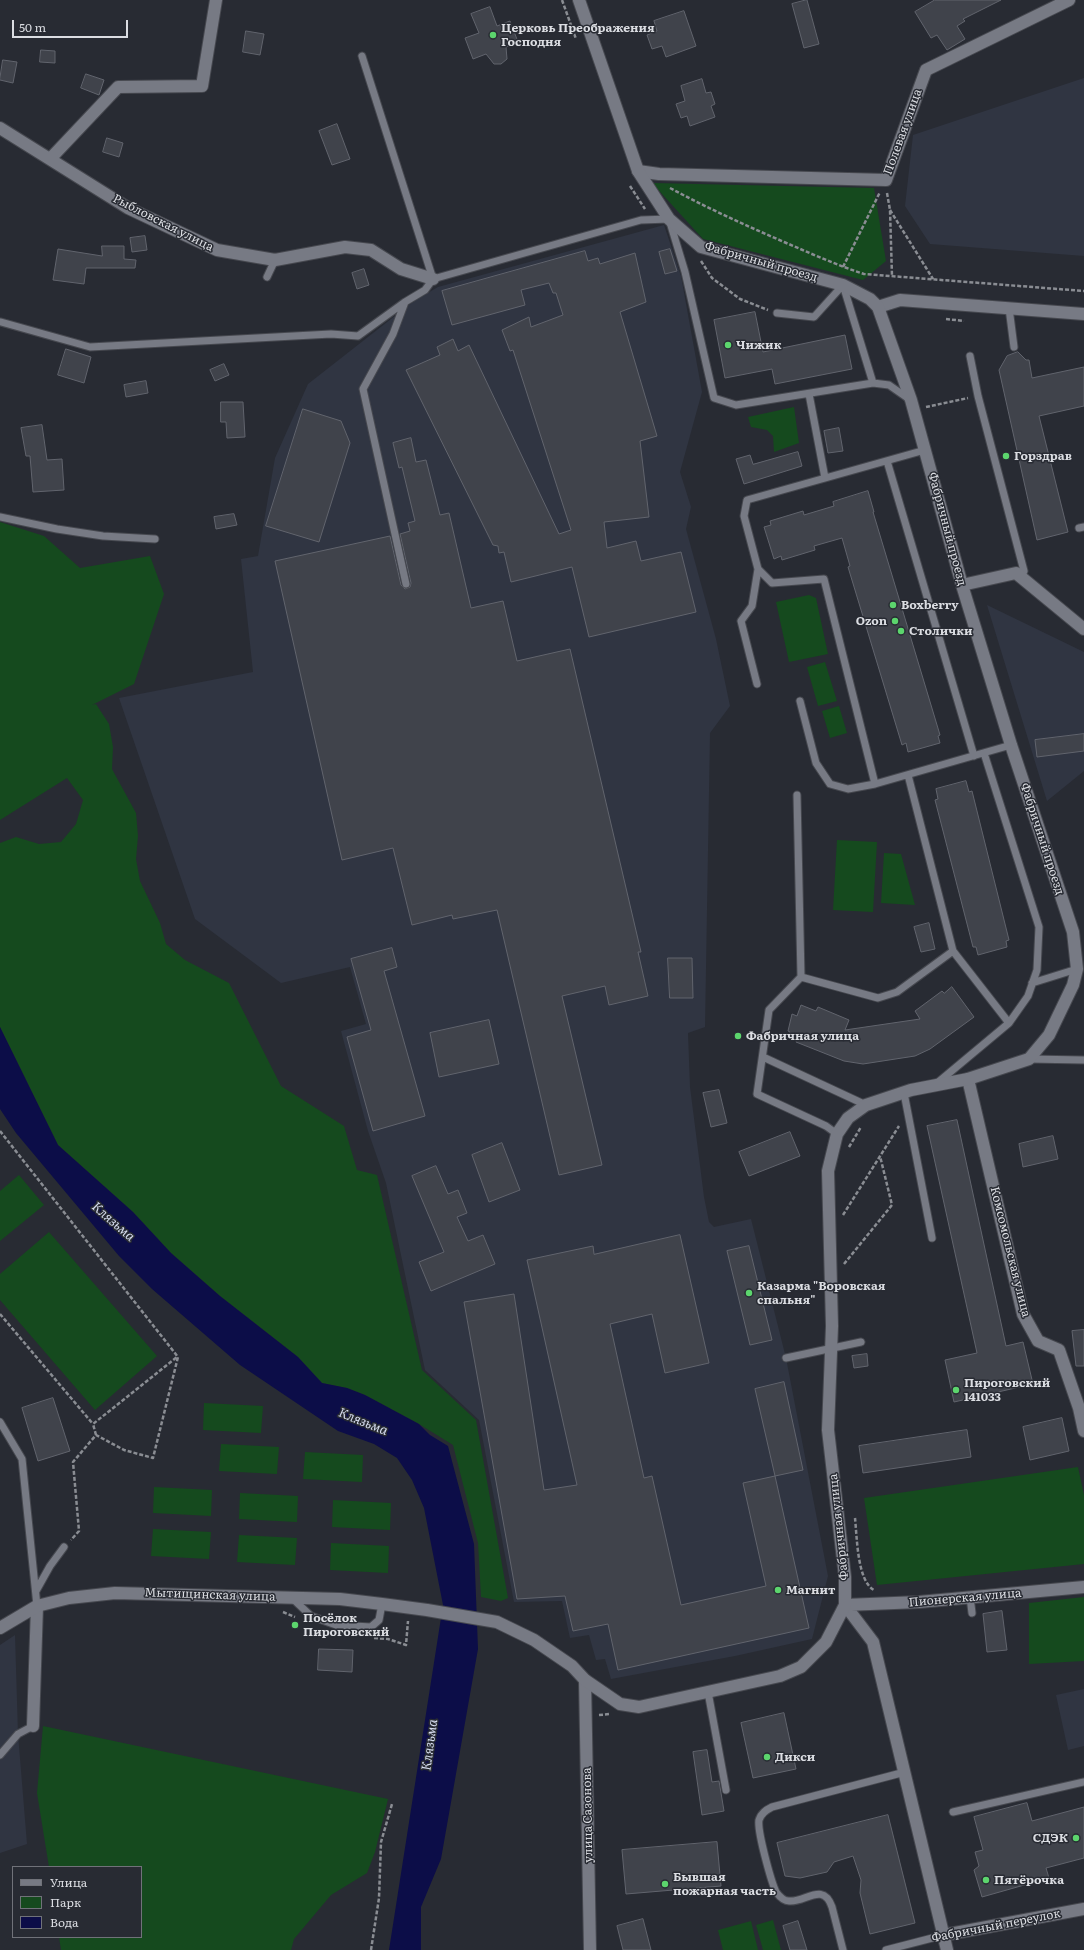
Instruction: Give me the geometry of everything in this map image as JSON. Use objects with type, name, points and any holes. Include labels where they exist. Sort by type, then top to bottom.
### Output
[{"type":"street","points":[[50,158],[118,87],[202,86],[216,0]]},
{"type":"street","name":"Фабричный проезд","points":[[579,0],[638,171],[669,219],[701,247],[843,285],[870,299],[878,307],[911,400],[962,585],[1011,745],[1073,932],[1081,969],[1049,1035],[1029,1059]]},
{"type":"street","name":"Полевая улица","points":[[638,171],[659,174],[886,180],[926,70],[1069,0]]},
{"type":"street","name":"Рыбловская улица","points":[[0,128],[128,208],[217,250],[275,260],[345,247],[371,250],[401,269],[433,279]]},
{"type":"street","points":[[878,307],[900,300],[1084,314]]},
{"type":"street","points":[[962,585],[1016,573],[1084,628]]},
{"type":"street","points":[[837,1134],[848,1118],[866,1105],[904,1093],[968,1079],[1029,1059]]},
{"type":"street","name":"Комсомольская улица","points":[[968,1079],[1023,1314],[1038,1341],[1059,1350],[1079,1408],[1084,1431]]},
{"type":"street","name":"Фабричная улица","points":[[427,1610],[497,1622],[534,1640],[572,1666],[586,1680],[620,1704],[639,1707],[780,1676],[801,1667],[826,1642],[845,1605],[845,1577],[828,1430],[832,1326],[828,1171],[837,1134]]},
{"type":"street","name":"Пионерская улица","points":[[845,1605],[919,1602],[1084,1587]]},
{"type":"street","name":"Мытищинская улица","points":[[0,1628],[37,1606],[69,1598],[115,1593],[340,1600],[427,1610]]},
{"type":"street","points":[[845,1605],[873,1642],[947,1950]]},
{"type":"street","points":[[33,1726],[37,1606]]},
{"type":"street","name":"улица Сазонова","points":[[586,1680],[590,1950]]},
{"type":"street","name":"Фабричный переулок","points":[[944,1935],[1084,1909]]},
{"type":"lane","points":[[362,56],[433,279]]},
{"type":"lane","points":[[1,322],[90,347],[331,334],[358,336],[405,302],[425,290],[433,279],[642,220],[669,219],[685,272],[714,398],[736,405],[873,383],[889,385],[911,400]]},
{"type":"lane","points":[[267,277],[275,260]]},
{"type":"lane","points":[[777,313],[814,317],[843,285]]},
{"type":"lane","points":[[843,285],[873,383]]},
{"type":"lane","points":[[405,302],[393,334],[363,389],[406,584]]},
{"type":"lane","points":[[1009,308],[1014,347]]},
{"type":"lane","points":[[970,356],[978,396],[1024,571]]},
{"type":"lane","points":[[809,394],[825,478]]},
{"type":"lane","points":[[757,684],[741,621],[752,606],[758,569],[744,516],[747,500],[925,450]]},
{"type":"lane","points":[[888,461],[974,756]]},
{"type":"lane","points":[[0,517],[95,535],[155,539]]},
{"type":"lane","points":[[758,569],[772,583],[824,579],[875,784]]},
{"type":"lane","points":[[800,700],[816,763],[830,784],[848,789],[875,784],[1011,745]]},
{"type":"lane","points":[[933,1086],[1009,1023],[1028,996],[1038,970],[1039,927],[984,753]]},
{"type":"lane","points":[[908,775],[953,951],[1009,1023]]},
{"type":"lane","points":[[797,794],[801,977],[769,1010],[758,1094],[826,1126],[837,1134]]},
{"type":"lane","points":[[801,977],[878,998],[897,992],[953,951]]},
{"type":"lane","points":[[1032,983],[1081,969]]},
{"type":"lane","points":[[763,1057],[866,1105]]},
{"type":"lane","points":[[1029,1059],[1084,1060]]},
{"type":"lane","points":[[904,1093],[909,1110],[932,1238]]},
{"type":"lane","points":[[786,1358],[830,1347],[861,1342]]},
{"type":"lane","points":[[0,1422],[22,1459],[37,1606]]},
{"type":"lane","points":[[36,1591],[50,1566],[64,1547]]},
{"type":"lane","points":[[970,1597],[972,1613]]},
{"type":"lane","points":[[292,1598],[311,1616],[336,1625],[371,1627],[379,1620],[382,1604]]},
{"type":"lane","points":[[708,1692],[726,1790]]},
{"type":"lane","points":[[0,1755],[18,1734],[33,1726]]},
{"type":"lane","points":[[843,1950],[830,1900],[816,1894],[789,1901],[784,1899],[776,1892],[759,1830],[760,1818],[766,1810],[772,1807],[905,1772]]},
{"type":"lane","points":[[953,1812],[1084,1782]]},
{"type":"lane","name":"Фабричный переулок","points":[[886,1950],[944,1935]]},
{"type":"path","points":[[886,180],[890,210],[892,276]]},
{"type":"path","points":[[843,267],[886,180]]},
{"type":"path","points":[[701,205],[843,267],[864,274],[1084,291]]},
{"type":"path","points":[[890,210],[932,279]]},
{"type":"path","points":[[700,259],[712,278],[740,299],[777,313]]},
{"type":"path","points":[[923,408],[978,396]]},
{"type":"path","points":[[840,1211],[840,1219],[909,1110]]},
{"type":"path","points":[[848,1149],[863,1124]]},
{"type":"path","points":[[0,1131],[178,1357]]},
{"type":"path","points":[[840,1269],[892,1205],[880,1156]]},
{"type":"path","points":[[0,1314],[93,1424],[96,1435],[124,1450],[153,1458],[178,1357]]},
{"type":"path","points":[[93,1424],[178,1357]]},
{"type":"path","points":[[64,1547],[79,1531],[73,1462],[96,1435]]},
{"type":"path","points":[[855,1518],[862,1574],[868,1587],[880,1594]]},
{"type":"path","points":[[406,1645],[409,1616]]},
{"type":"path","points":[[372,1950],[379,1898],[381,1842],[392,1804]]},
{"type":"shaded area","points":[[1084,78],[1084,256],[930,244],[905,206],[913,135]]},
{"type":"shaded area","points":[[664,225],[681,276],[702,392],[680,472],[691,507],[686,529],[716,639],[730,706],[710,733],[705,1027],[688,1033],[690,1087],[704,1197],[709,1222],[714,1227],[751,1219],[786,1358],[828,1576],[812,1639],[735,1656],[611,1679],[605,1659],[596,1660],[589,1635],[570,1638],[562,1601],[514,1602],[479,1420],[425,1370],[386,1183],[368,1131],[341,1031],[366,1024],[350,967],[281,983],[195,919],[119,698],[253,672],[241,559],[258,556],[275,458],[308,384],[414,301],[438,287]]},
{"type":"shaded area","points":[[987,605],[1084,652],[1084,771],[1047,801]]},
{"type":"shaded area","points":[[15,1635],[18,1734],[27,1844],[0,1853],[0,1645]]},
{"type":"shaded area","points":[[1084,1689],[1084,1746],[1068,1750],[1056,1695]]},
{"type":"green space","points":[[652,183],[874,188],[886,261],[863,280],[703,239]]},
{"type":"green space","points":[[794,407],[799,443],[774,452],[773,436],[767,430],[751,427],[748,417]]},
{"type":"green space","points":[[0,522],[44,536],[80,568],[150,556],[164,594],[134,684],[92,705],[96,704],[109,724],[113,747],[112,769],[136,813],[138,836],[136,859],[140,881],[160,923],[166,944],[185,960],[229,983],[281,1086],[344,1126],[357,1170],[377,1175],[422,1370],[476,1420],[508,1598],[501,1601],[481,1597],[478,1543],[453,1445],[419,1424],[365,1395],[347,1388],[322,1383],[298,1357],[220,1296],[171,1253],[133,1212],[58,1145],[0,1027],[0,843],[16,837],[39,844],[61,842],[76,824],[83,800],[67,778],[0,820]]},
{"type":"green space","points":[[809,595],[816,598],[828,654],[789,662],[776,602]]},
{"type":"green space","points":[[825,662],[837,701],[818,706],[807,667]]},
{"type":"green space","points":[[839,706],[847,733],[830,738],[822,711]]},
{"type":"green space","points":[[837,840],[877,842],[873,912],[833,910]]},
{"type":"green space","points":[[884,853],[901,854],[915,905],[881,903]]},
{"type":"green space","points":[[19,1175],[44,1205],[0,1241],[0,1191]]},
{"type":"green space","points":[[49,1232],[157,1356],[95,1410],[0,1300],[0,1274]]},
{"type":"green space","points":[[204,1403],[263,1406],[261,1433],[203,1430]]},
{"type":"green space","points":[[221,1444],[279,1447],[277,1474],[219,1471]]},
{"type":"green space","points":[[305,1452],[363,1455],[362,1482],[303,1479]]},
{"type":"green space","points":[[1078,1467],[1084,1495],[1084,1564],[877,1585],[864,1498]]},
{"type":"green space","points":[[154,1487],[212,1490],[211,1516],[153,1513]]},
{"type":"green space","points":[[240,1493],[298,1496],[297,1522],[239,1519]]},
{"type":"green space","points":[[333,1500],[391,1503],[390,1530],[332,1527]]},
{"type":"green space","points":[[153,1529],[211,1532],[209,1559],[151,1556]]},
{"type":"green space","points":[[239,1535],[297,1538],[295,1565],[237,1562]]},
{"type":"green space","points":[[331,1543],[389,1546],[388,1573],[330,1570]]},
{"type":"green space","points":[[1084,1597],[1084,1661],[1029,1664],[1029,1603]]},
{"type":"green space","points":[[43,1726],[388,1799],[375,1852],[367,1873],[331,1895],[294,1939],[291,1950],[61,1950],[59,1938],[142,1938],[142,1866],[49,1866],[37,1793]]},
{"type":"green space","points":[[773,1920],[781,1950],[763,1950],[756,1925]]},
{"type":"green space","points":[[751,1921],[758,1950],[723,1950],[718,1930]]},
{"type":"water","name":"Клязьма","points":[[0,1027],[58,1145],[133,1212],[171,1253],[220,1296],[298,1357],[322,1383],[347,1388],[365,1395],[419,1424],[430,1435],[448,1446],[474,1544],[478,1649],[441,1859],[421,1907],[421,1950],[389,1950],[443,1605],[424,1508],[412,1480],[397,1458],[374,1444],[338,1431],[240,1365],[152,1289],[119,1256],[16,1133],[0,1109]]},
{"type":"building","points":[[807,0],[819,44],[804,48],[792,4]]},
{"type":"building","points":[[935,0],[1001,0],[963,19],[965,21],[957,26],[965,39],[947,50],[937,35],[931,38],[915,12]]},
{"type":"building","name":"Церковь Преображения Господня","points":[[490,7],[497,26],[510,21],[518,42],[506,47],[507,59],[501,64],[494,64],[486,54],[473,59],[465,38],[479,33],[471,14]]},
{"type":"building","points":[[684,11],[696,46],[666,57],[662,46],[652,49],[647,35],[657,31],[654,21]]},
{"type":"building","points":[[246,31],[264,34],[260,55],[243,52]]},
{"type":"building","points":[[41,50],[55,51],[55,63],[40,62]]},
{"type":"building","points":[[3,60],[17,62],[13,83],[0,80]]},
{"type":"building","points":[[86,74],[104,80],[99,95],[81,88]]},
{"type":"building","points":[[702,79],[706,93],[711,92],[715,104],[711,106],[715,117],[690,126],[687,116],[681,118],[676,104],[685,101],[681,86]]},
{"type":"building","points":[[337,124],[350,159],[332,165],[319,131]]},
{"type":"building","points":[[107,138],[123,143],[119,157],[103,152]]},
{"type":"building","points":[[145,236],[147,250],[132,252],[130,238]]},
{"type":"building","points":[[102,246],[124,246],[124,259],[136,260],[135,268],[86,268],[84,284],[53,280],[58,249],[102,256]]},
{"type":"building","points":[[670,249],[677,271],[665,274],[659,252]]},
{"type":"building","points":[[585,251],[588,261],[598,258],[600,264],[635,253],[646,302],[620,312],[657,436],[640,441],[649,517],[604,522],[607,548],[636,541],[641,561],[681,552],[696,612],[589,637],[572,567],[511,582],[504,552],[499,553],[498,546],[493,545],[406,370],[440,355],[437,347],[453,339],[458,351],[469,345],[559,534],[571,530],[513,350],[510,351],[502,330],[529,317],[531,327],[563,315],[556,293],[553,293],[549,283],[521,290],[525,305],[452,325],[442,291]]},
{"type":"building","points":[[364,269],[369,285],[357,289],[352,273]]},
{"type":"building","points":[[755,312],[763,352],[845,335],[852,369],[775,384],[772,369],[725,378],[714,320]]},
{"type":"building","points":[[66,349],[91,357],[84,383],[58,375]]},
{"type":"building","points":[[1018,352],[1026,360],[1029,360],[1032,378],[1084,367],[1084,406],[1039,416],[1068,532],[1037,540],[999,370],[1007,356]]},
{"type":"building","points":[[224,364],[229,375],[215,381],[210,370]]},
{"type":"building","points":[[146,381],[148,393],[126,397],[124,385]]},
{"type":"building","points":[[221,402],[243,402],[245,437],[227,438],[226,422],[221,422]]},
{"type":"building","points":[[303,409],[341,421],[350,443],[319,542],[266,526]]},
{"type":"building","points":[[42,425],[47,460],[62,459],[64,490],[33,492],[30,456],[26,456],[21,428]]},
{"type":"building","points":[[839,428],[843,451],[828,453],[824,431]]},
{"type":"building","points":[[411,438],[416,462],[426,460],[440,515],[449,513],[471,608],[503,601],[517,661],[570,649],[641,952],[638,952],[648,996],[609,1005],[605,986],[562,996],[602,1165],[559,1175],[497,910],[453,919],[452,915],[412,925],[393,848],[342,860],[275,561],[390,536],[401,585],[405,589],[410,587],[411,583],[400,534],[410,531],[408,523],[415,521],[402,467],[399,468],[393,443]]},
{"type":"building","points":[[798,452],[802,466],[744,484],[736,459],[750,455],[753,464]]},
{"type":"building","points":[[868,491],[940,735],[938,736],[940,743],[908,752],[906,743],[902,745],[848,567],[850,566],[842,538],[814,546],[815,550],[782,560],[781,556],[774,559],[764,527],[771,525],[770,521],[803,511],[804,515],[834,506],[833,502]]},
{"type":"building","points":[[234,514],[237,525],[216,529],[214,517]]},
{"type":"building","points":[[1084,734],[1084,751],[1037,757],[1035,740]]},
{"type":"building","points":[[966,781],[969,792],[972,791],[1009,940],[1006,941],[1007,947],[978,955],[976,947],[973,947],[935,800],[938,799],[936,789]]},
{"type":"building","points":[[929,923],[935,949],[921,952],[914,927]]},
{"type":"building","points":[[392,948],[397,967],[384,971],[425,1116],[373,1131],[347,1037],[371,1030],[351,959]]},
{"type":"building","points":[[668,958],[692,958],[693,998],[670,998]]},
{"type":"building","points":[[952,987],[974,1017],[930,1049],[915,1056],[863,1064],[844,1061],[796,1042],[797,1038],[789,1035],[790,1032],[788,1031],[792,1014],[797,1016],[801,1005],[816,1011],[818,1007],[849,1020],[845,1030],[920,1019],[915,1011],[942,991],[944,993]]},
{"type":"building","points":[[489,1020],[499,1064],[439,1077],[430,1033]]},
{"type":"building","points":[[719,1090],[727,1123],[711,1127],[703,1093]]},
{"type":"building","points":[[957,1120],[1006,1346],[1023,1342],[1033,1384],[954,1402],[945,1360],[977,1353],[927,1126]]},
{"type":"building","points":[[790,1132],[800,1156],[749,1176],[739,1152]]},
{"type":"building","points":[[1053,1136],[1058,1159],[1023,1167],[1019,1144]]},
{"type":"building","points":[[502,1143],[520,1190],[489,1202],[472,1155]]},
{"type":"building","points":[[436,1166],[448,1194],[458,1190],[467,1213],[457,1217],[468,1241],[483,1235],[495,1264],[431,1291],[419,1262],[444,1252],[412,1176]]},
{"type":"building","points":[[680,1235],[709,1363],[665,1373],[652,1314],[610,1324],[644,1478],[652,1476],[681,1605],[766,1586],[743,1483],[775,1476],[809,1628],[618,1670],[608,1624],[573,1631],[565,1596],[517,1599],[464,1302],[514,1294],[544,1490],[577,1485],[527,1260],[593,1246],[594,1254]]},
{"type":"building","points":[[749,1246],[772,1340],[750,1345],[727,1251]]},
{"type":"building","points":[[1084,1330],[1084,1366],[1076,1366],[1072,1331]]},
{"type":"building","points":[[867,1354],[868,1366],[854,1368],[852,1356]]},
{"type":"building","points":[[784,1382],[803,1470],[775,1476],[755,1389]]},
{"type":"building","points":[[53,1398],[70,1451],[38,1461],[22,1408]]},
{"type":"building","points":[[1062,1418],[1069,1451],[1030,1460],[1023,1427]]},
{"type":"building","points":[[967,1430],[971,1457],[863,1473],[859,1446]]},
{"type":"building","points":[[1002,1611],[1007,1650],[987,1652],[983,1614]]},
{"type":"building","points":[[319,1649],[353,1650],[352,1672],[318,1670]]},
{"type":"building","points":[[784,1713],[796,1769],[753,1778],[741,1723]]},
{"type":"building","points":[[707,1750],[712,1782],[719,1781],[724,1811],[702,1815],[693,1752]]},
{"type":"building","points":[[1027,1803],[1032,1821],[1084,1807],[1084,1858],[1046,1868],[1049,1878],[982,1897],[974,1870],[979,1866],[975,1852],[983,1850],[974,1817]]},
{"type":"building","points":[[888,1815],[915,1923],[870,1934],[860,1893],[861,1880],[853,1856],[834,1862],[827,1872],[800,1878],[785,1876],[777,1843]]},
{"type":"building","points":[[717,1842],[721,1886],[626,1894],[622,1850]]},
{"type":"building","points":[[643,1919],[651,1950],[623,1950],[617,1926]]},
{"type":"building","points":[[798,1921],[807,1950],[790,1950],[783,1926]]},
{"type":"place","name":"Церковь Преображения Господня","points":[[493,35]]},
{"type":"place","name":"Чижик","points":[[728,345]]},
{"type":"place","name":"Горздрав","points":[[1006,456]]},
{"type":"place","name":"Boxberry","points":[[893,605]]},
{"type":"place","name":"Ozon","points":[[895,621]]},
{"type":"place","name":"Столички","points":[[901,631]]},
{"type":"place","name":"Фабричная улица","points":[[738,1036]]},
{"type":"place","name":"Казарма \"Воровская спальня\"","points":[[749,1293]]},
{"type":"place","name":"Пироговский 141033","points":[[956,1390]]},
{"type":"place","name":"Магнит","points":[[778,1590]]},
{"type":"place","name":"Посёлок Пироговский","points":[[295,1625]]},
{"type":"place","name":"Дикси","points":[[767,1757]]},
{"type":"place","name":"СДЭК","points":[[1076,1838]]},
{"type":"place","name":"Пятёрочка","points":[[986,1880]]},
{"type":"place","name":"Бывшая пожарная часть","points":[[665,1884]]}]
